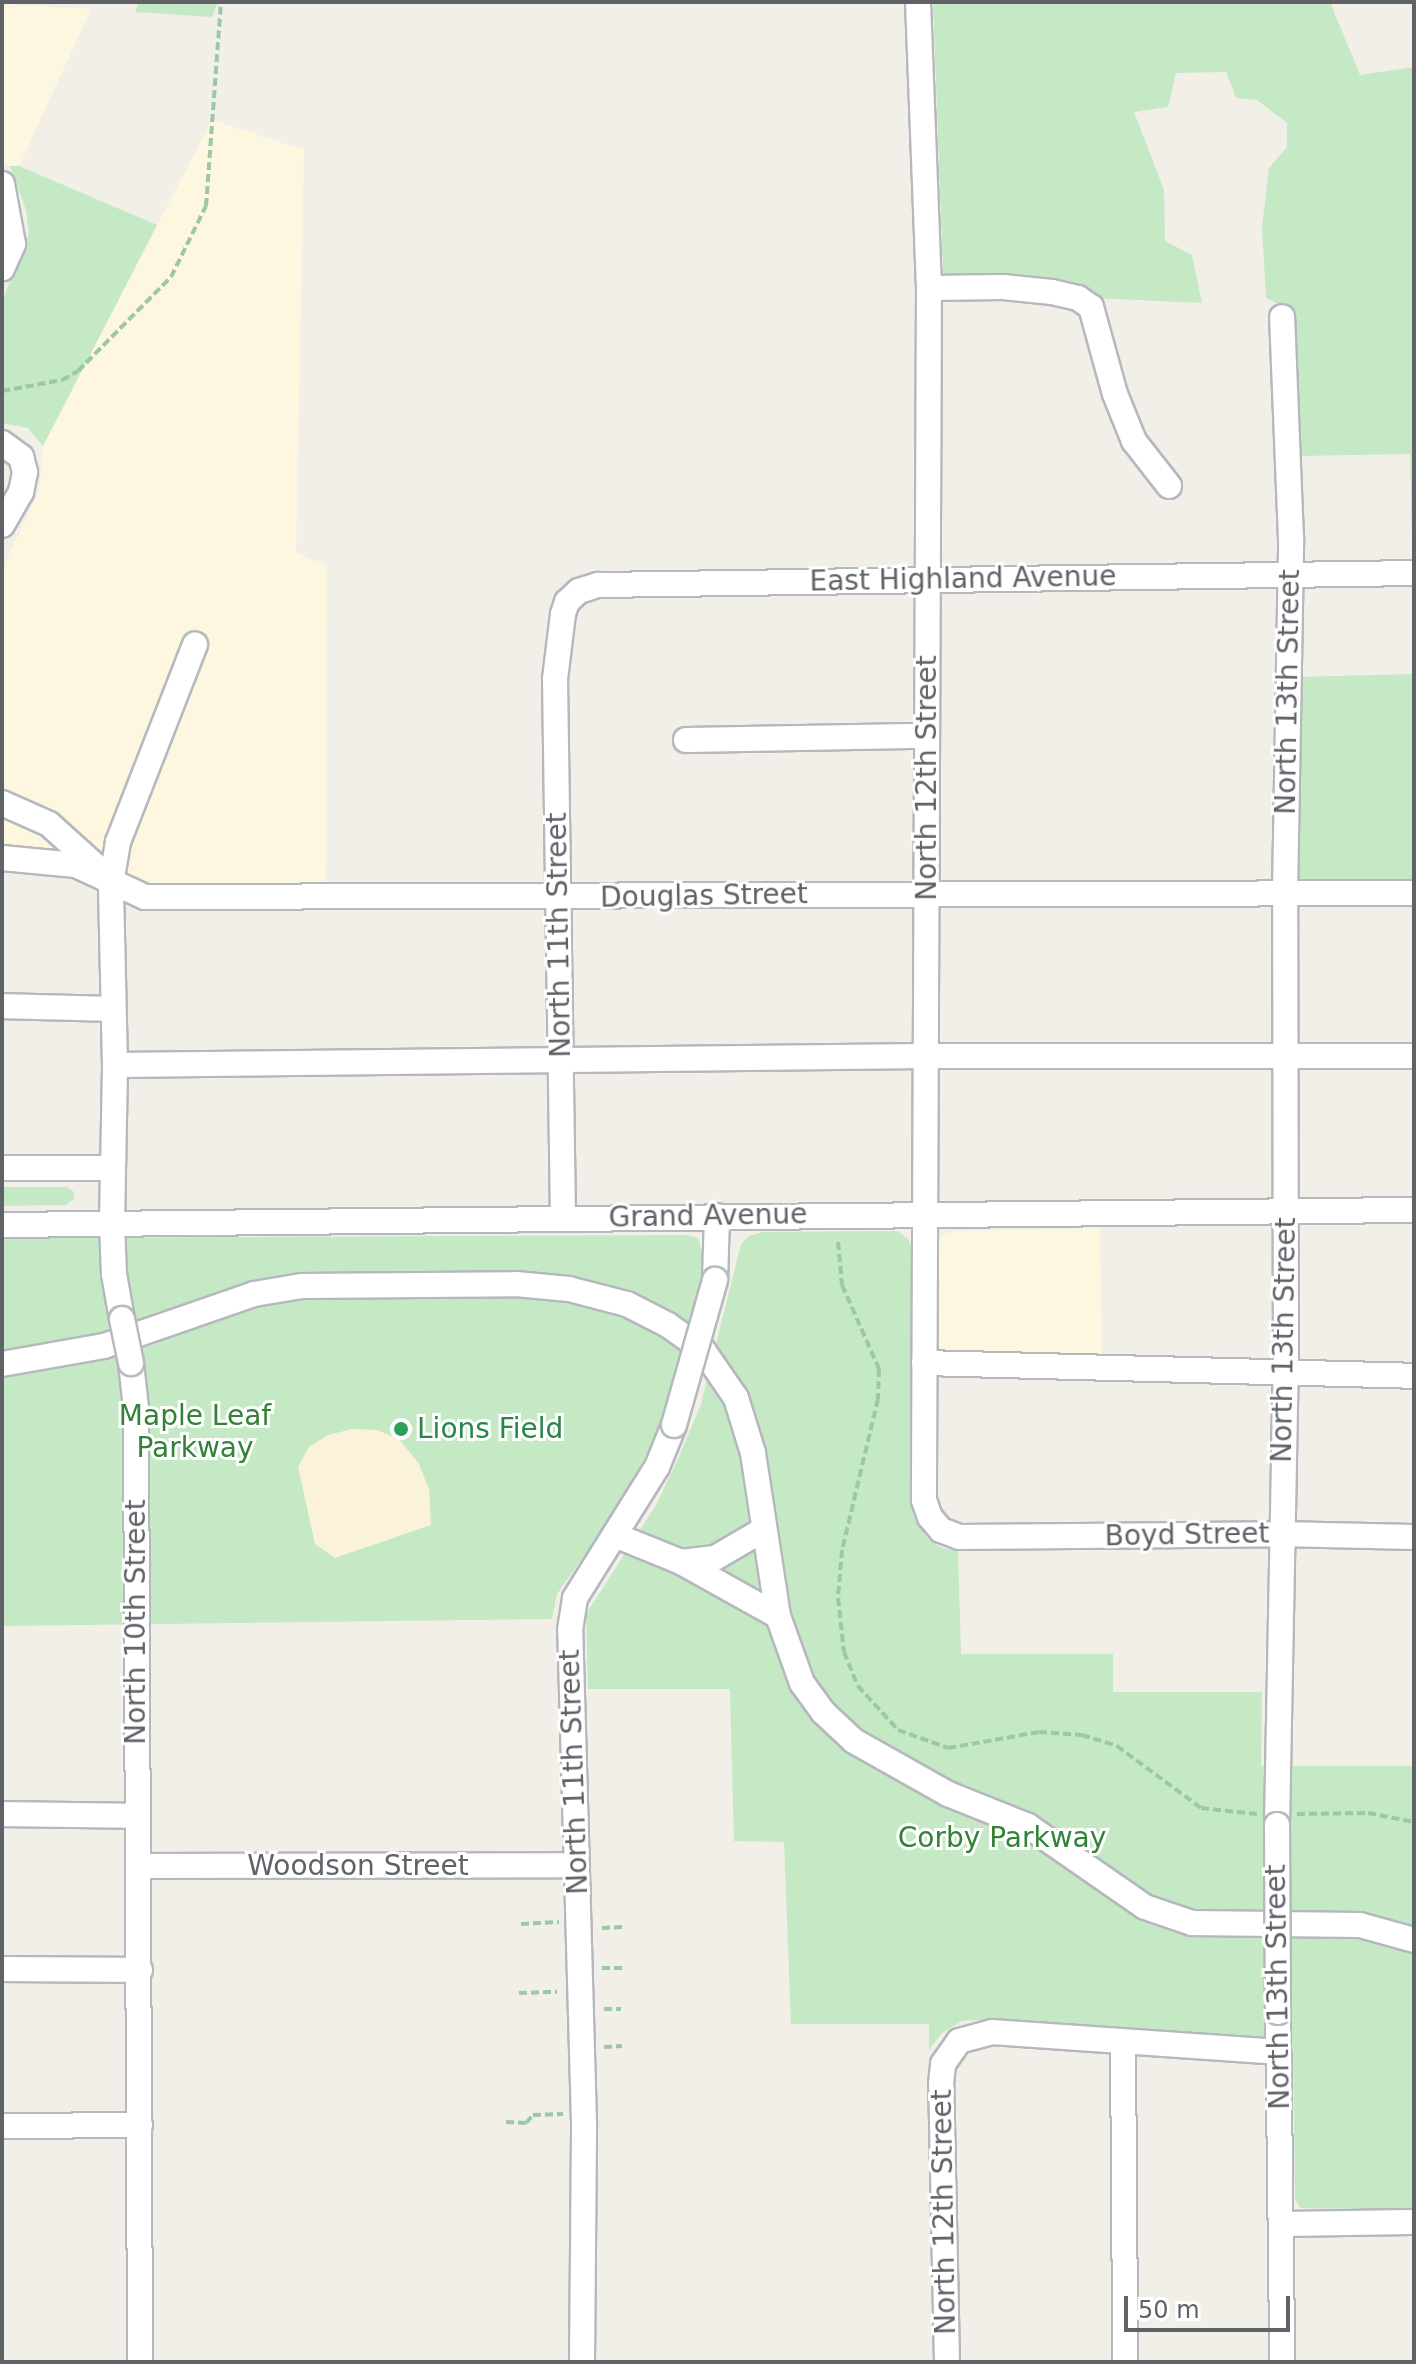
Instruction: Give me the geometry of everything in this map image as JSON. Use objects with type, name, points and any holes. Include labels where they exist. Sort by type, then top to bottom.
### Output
[{"type":"street","name":"North 12th Street","points":[[918,2],[929,288],[924,1500],[930,1517],[941,1530],[959,1537]]},
{"type":"street","points":[[2,184],[13,244],[2,269]]},
{"type":"street","points":[[929,288],[1003,287],[1052,292],[1078,298],[1091,307],[1115,394],[1134,441],[1169,486]]},
{"type":"street","name":"North 13th Street","points":[[1282,317],[1290,575],[1285,894],[1286,1373],[1280,1534],[1277,1820],[1282,2362]]},
{"type":"street","points":[[2,443],[21,457],[25,472],[21,492],[2,525]]},
{"type":"street","name":"East Highland Avenue","points":[[558,651],[567,602],[579,591],[598,585],[1414,573]]},
{"type":"street","name":"North 10th Street","points":[[140,2362],[136,1408],[114,1274],[112,1168],[115,1065],[111,884],[118,842],[195,645]]},
{"type":"street","name":"North 11th Street","points":[[558,651],[555,679],[563,1218]]},
{"type":"street","points":[[686,740],[927,736]]},
{"type":"street","points":[[2,803],[49,824],[90,859],[111,884]]},
{"type":"street","name":"Douglas Street","points":[[2,858],[76,865],[111,884],[145,897],[1414,893]]},
{"type":"street","points":[[2,1006],[113,1009]]},
{"type":"street","points":[[115,1065],[926,1056],[1414,1056]]},
{"type":"street","points":[[2,1168],[112,1168]]},
{"type":"street","name":"Grand Avenue","points":[[2,1225],[1414,1210]]},
{"type":"street","name":"North 11th Street","points":[[582,2362],[584,2114],[570,1630],[575,1598],[617,1536],[657,1467],[674,1425],[715,1280],[717,1216]]},
{"type":"street","points":[[2,1364],[104,1346],[254,1294],[302,1286],[516,1284],[569,1289],[627,1304],[668,1325],[703,1350],[736,1398],[748,1429],[778,1616],[802,1683],[823,1712],[854,1741],[948,1794],[1028,1826],[1145,1907],[1192,1923],[1360,1925],[1414,1940]]},
{"type":"street","points":[[924,1363],[1414,1376]]},
{"type":"street","points":[[681,1562],[715,1558],[763,1530]]},
{"type":"street","name":"Boyd Street","points":[[959,1537],[1280,1534],[1414,1537]]},
{"type":"street","points":[[617,1536],[681,1562],[778,1616]]},
{"type":"street","points":[[2,1814],[137,1816]]},
{"type":"street","name":"Woodson Street","points":[[139,1866],[577,1865]]},
{"type":"street","points":[[2,1969],[140,1970]]},
{"type":"street","name":"North 12th Street","points":[[947,2362],[941,2160],[943,2064],[959,2041],[993,2032],[1278,2052]]},
{"type":"street","points":[[1123,2042],[1125,2362]]},
{"type":"street","points":[[2,2126],[140,2125]]},
{"type":"street","points":[[1282,2224],[1414,2222]]},
{"type":"path","points":[[2,391],[62,380],[78,371],[171,277],[206,206],[221,2]]},
{"type":"path","points":[[838,1242],[842,1285],[879,1369],[878,1399],[842,1550],[838,1598],[844,1652],[858,1686],[898,1730],[948,1748],[1039,1732],[1082,1735],[1117,1746],[1201,1808],[1277,1820],[1368,1813],[1414,1822]]},
{"type":"path","points":[[521,1924],[578,1921]]},
{"type":"path","points":[[519,1993],[580,1991]]},
{"type":"path","points":[[506,2122],[526,2123],[533,2115],[584,2114]]},
{"type":"shaded area","points":[[2,4],[91,9],[19,166],[2,166]]},
{"type":"shaded area","points":[[212,120],[304,150],[296,553],[327,565],[326,888],[139,888],[2,849],[2,570],[39,490],[43,446]]},
{"type":"shaded area","points":[[1100,1228],[1102,1360],[939,1355],[939,1242],[944,1234],[955,1231]]},
{"type":"green space","points":[[139,2],[218,2],[212,17],[135,12]]},
{"type":"green space","points":[[933,2],[1330,2],[1360,75],[1414,67],[1414,620],[1410,454],[1297,456],[1289,309],[1266,298],[1262,227],[1269,168],[1287,147],[1287,123],[1257,100],[1236,98],[1226,72],[1176,73],[1168,107],[1134,112],[1164,190],[1165,241],[1192,255],[1202,303],[1093,298],[955,277],[943,272]]},
{"type":"green space","points":[[10,166],[19,166],[157,225],[43,446],[28,428],[2,423],[2,302],[29,233],[26,210]]},
{"type":"green space","points":[[1414,674],[1414,886],[1302,887],[1293,879],[1295,677]]},
{"type":"green space","points":[[2,1187],[67,1187],[74,1192],[74,1199],[66,1205],[2,1206]]},
{"type":"green space","name":"Corby Parkway","points":[[897,1231],[907,1238],[913,1248],[913,1498],[917,1518],[928,1539],[942,1548],[958,1551],[961,1654],[1113,1654],[1113,1692],[1262,1692],[1261,1766],[1414,1766],[1414,2210],[1300,2208],[1295,2199],[1293,2046],[979,2020],[962,2021],[942,2033],[929,2050],[929,2024],[791,2024],[784,1842],[734,1841],[730,1689],[588,1689],[586,1614],[656,1505],[679,1457],[701,1404],[741,1244],[749,1236],[763,1232]]},
{"type":"green space","name":"Maple Leaf Parkway","points":[[686,1235],[698,1238],[704,1258],[697,1307],[679,1374],[650,1448],[610,1519],[557,1594],[552,1619],[2,1626],[2,1238]]},
{"type":"sand","points":[[352,1429],[377,1430],[399,1439],[419,1464],[429,1489],[431,1525],[335,1558],[315,1544],[298,1467],[309,1447],[328,1435]]},
{"type":"place","name":"Lions Field","points":[[401,1429]]}]
